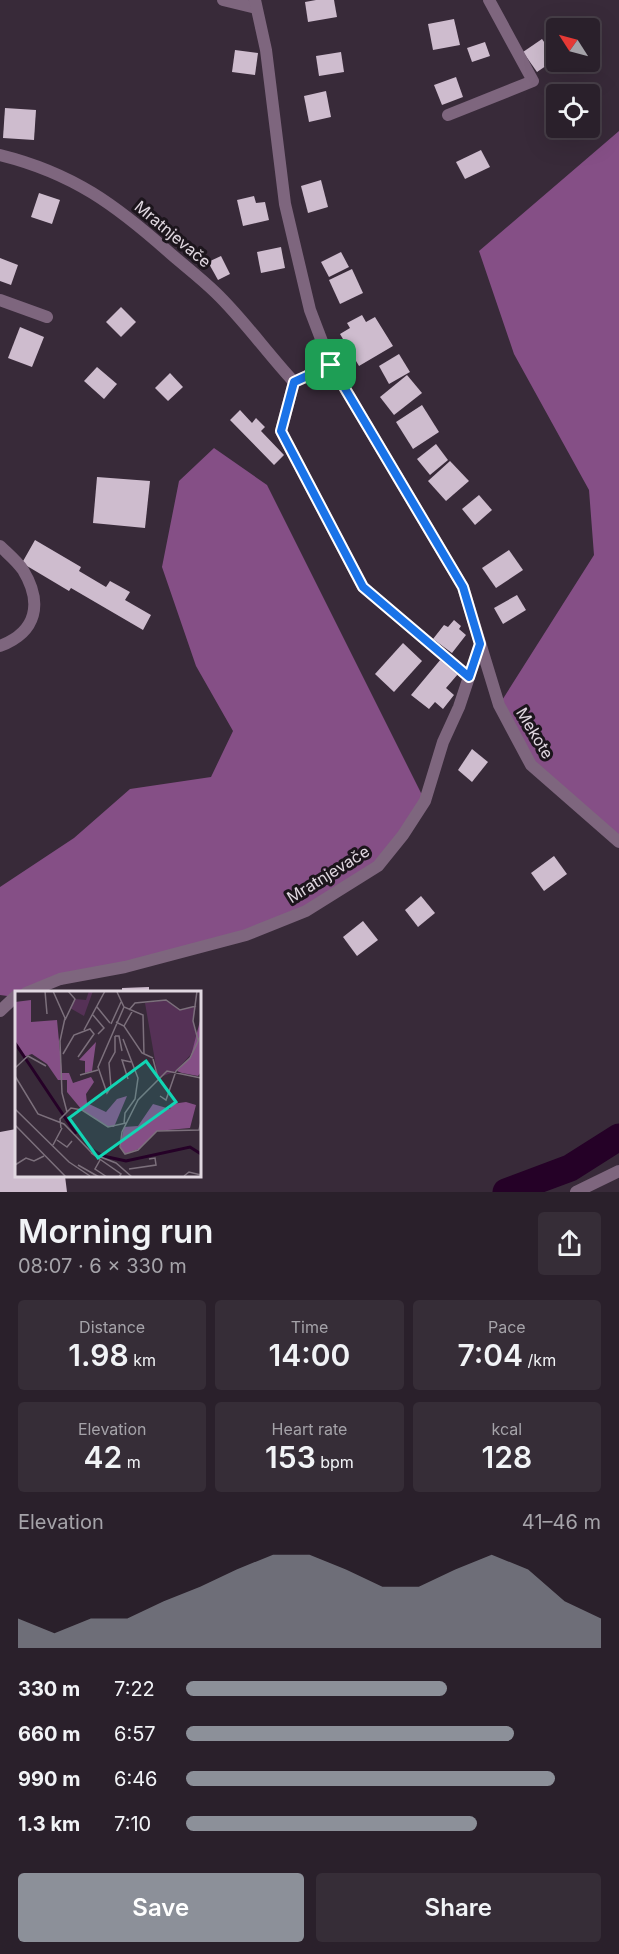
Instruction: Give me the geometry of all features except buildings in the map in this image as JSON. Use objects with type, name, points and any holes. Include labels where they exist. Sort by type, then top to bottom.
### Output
[{"type":"street","points":[[223,0],[255,4],[266,50],[285,204],[310,310],[331,365],[463,587],[480,644]]},
{"type":"street","points":[[448,115],[532,81],[489,0]]},
{"type":"street","name":"Mratnjevače","points":[[0,154],[27,161],[66,177],[105,199],[217,293],[294,382]]},
{"type":"street","points":[[0,300],[47,317]]},
{"type":"street","points":[[331,365],[294,382],[281,431],[363,587],[469,677]]},
{"type":"street","points":[[0,546],[23,569],[35,599],[35,611],[29,627],[9,643],[0,646]]},
{"type":"street","name":"Mratnjevače","points":[[32,991],[60,979],[125,967],[246,935],[306,911],[378,866],[403,835],[425,801],[443,742],[459,707],[480,644]]},
{"type":"street","name":"Mekote","points":[[480,644],[499,705],[531,765],[619,842]]},
{"type":"street","points":[[0,1011],[15,997]]},
{"type":"street","points":[[576,1192],[619,1171]]},
{"type":"shaded area","points":[[619,131],[619,842],[531,765],[499,705],[594,555],[589,490],[514,354],[479,251]]},
{"type":"shaded area","points":[[214,448],[267,485],[425,801],[378,866],[306,911],[246,935],[37,991],[15,991],[15,997],[0,995],[0,887],[74,838],[130,789],[211,777],[233,731],[196,666],[162,567],[179,481]]},
{"type":"waterway","points":[[506,1192],[570,1168],[619,1137]]},
{"type":"route","points":[[331,365],[463,587],[480,644],[469,677],[363,587],[281,431],[294,382],[331,365]]}]
